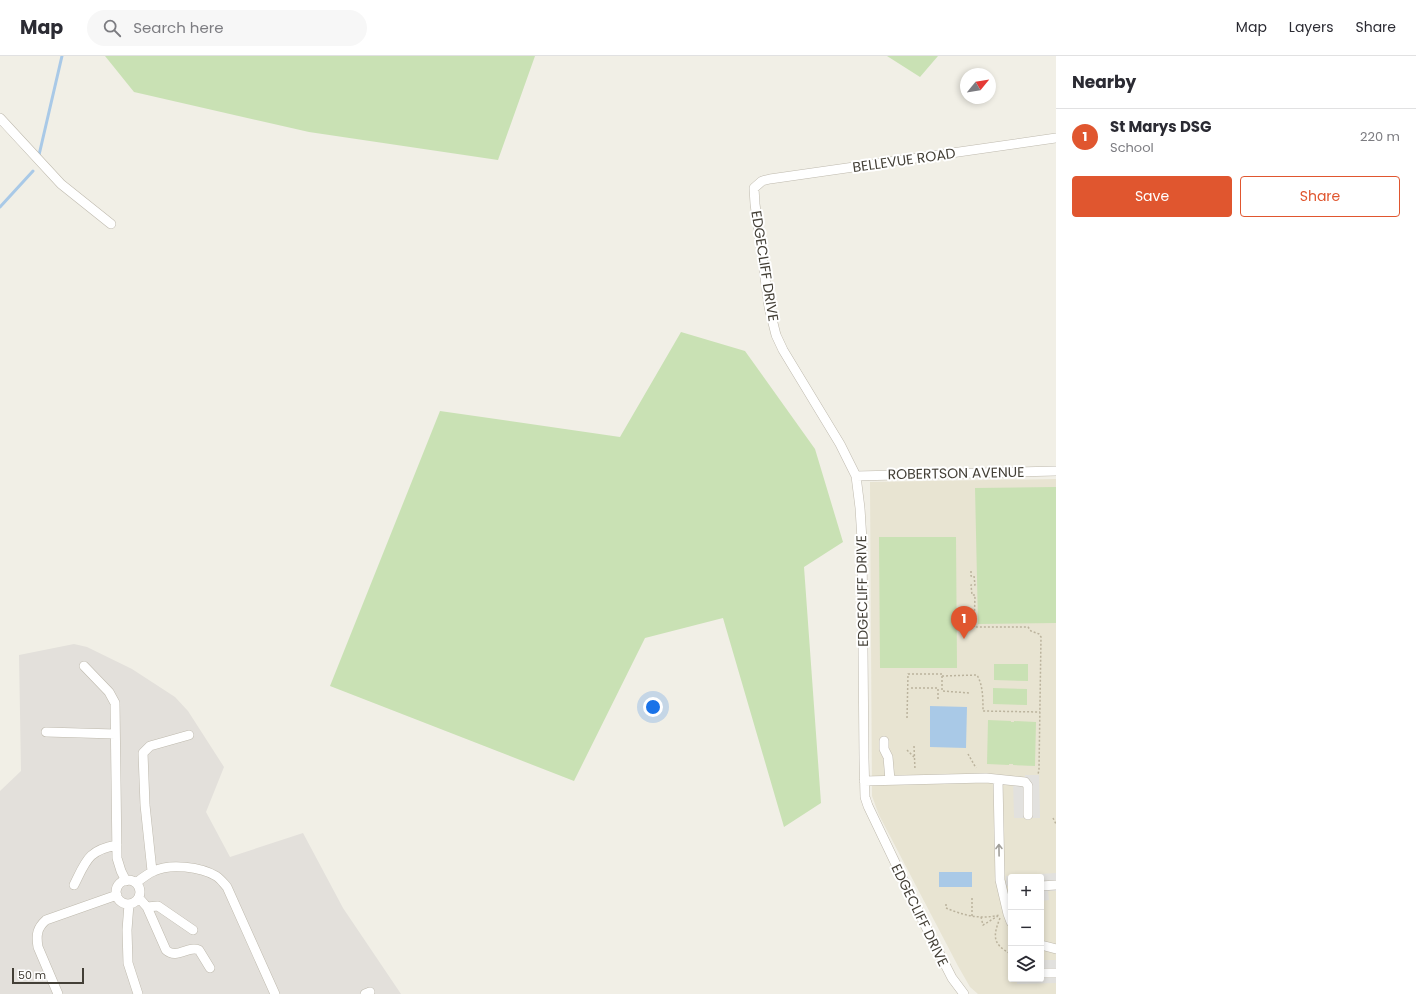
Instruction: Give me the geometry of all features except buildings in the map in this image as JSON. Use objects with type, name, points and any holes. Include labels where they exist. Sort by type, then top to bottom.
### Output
[{"type":"street","points":[[0,118],[28,151],[61,184],[111,224]]},
{"type":"street","name":"BELLEVUE ROAD","points":[[754,188],[762,181],[770,179],[1056,138]]},
{"type":"street","name":"EDGECLIFF DRIVE","points":[[754,188],[769,307],[776,335],[783,350],[840,444],[856,476],[862,540],[865,797],[872,817],[952,978],[964,994]]},
{"type":"street","name":"ROBERTSON AVENUE","points":[[856,476],[1056,471]]},
{"type":"street","points":[[84,666],[109,692],[112,697],[116,714],[117,845],[119,864],[126,881]]},
{"type":"street","points":[[46,732],[115,734]]},
{"type":"street","points":[[152,871],[145,805],[143,753],[150,746],[189,735]]},
{"type":"street","points":[[884,741],[884,749],[888,757],[890,780]]},
{"type":"street","points":[[864,781],[986,778],[1025,782],[1028,784],[1028,815]]},
{"type":"street","points":[[998,780],[1000,880],[1004,913],[1008,918]]},
{"type":"street","points":[[74,885],[91,855],[103,847],[117,845]]},
{"type":"street","points":[[136,883],[152,871],[170,867],[189,867],[209,872],[218,877],[227,887],[275,994]]},
{"type":"street","points":[[126,881],[136,883],[140,890],[139,898],[133,903],[129,904],[121,902],[117,895],[118,887],[126,881]]},
{"type":"street","points":[[1044,886],[1056,884]]},
{"type":"street","points":[[1001,889],[1008,889]]},
{"type":"street","points":[[58,994],[38,947],[38,928],[46,920],[117,895]]},
{"type":"street","points":[[139,898],[147,908],[159,936],[168,952],[176,954],[192,948],[197,948],[210,968]]},
{"type":"street","points":[[129,904],[127,935],[128,963],[136,993]]},
{"type":"street","points":[[147,908],[158,906],[193,930]]},
{"type":"street","points":[[1044,947],[1056,949]]},
{"type":"street","points":[[1044,973],[1056,973]]},
{"type":"path","points":[[972,571],[971,576],[974,576],[974,585],[971,585],[972,595],[975,595],[974,627],[1028,627],[1031,631],[1040,634],[1041,637],[1038,775]]},
{"type":"path","points":[[907,718],[908,674],[942,674],[942,676],[977,675],[980,679],[982,691],[983,711],[1040,712]]},
{"type":"path","points":[[942,676],[942,691],[958,692],[958,694],[970,693]]},
{"type":"path","points":[[912,688],[942,688]]},
{"type":"path","points":[[938,688],[938,700]]},
{"type":"path","points":[[914,746],[916,780]]},
{"type":"path","points":[[908,750],[915,758]]},
{"type":"path","points":[[1053,818],[1056,824]]},
{"type":"path","points":[[972,897],[972,916]]},
{"type":"path","points":[[946,904],[946,908],[956,912],[981,918],[988,918],[1004,913]]},
{"type":"path","points":[[981,918],[983,925],[1004,913]]},
{"type":"path","points":[[1004,913],[995,929],[995,936],[997,943],[1008,952]]},
{"type":"shaded area","points":[[1056,479],[1056,994],[978,994],[970,987],[879,815],[872,796],[870,482]]},
{"type":"shaded area","points":[[74,644],[87,647],[132,669],[175,697],[188,711],[224,767],[206,812],[230,857],[303,833],[343,908],[401,994],[0,994],[0,791],[21,771],[19,655]]},
{"type":"shaded area","points":[[1025,775],[1039,775],[1040,818],[1014,818],[1013,780],[1025,780]]},
{"type":"shaded area","points":[[1056,873],[1056,891],[1048,891],[1049,900],[1044,901],[1044,874],[1039,874]]},
{"type":"shaded area","points":[[1006,876],[1008,876],[1008,886],[1006,886]]},
{"type":"shaded area","points":[[1044,960],[1056,960],[1056,983],[1017,984],[1017,982],[1044,982]]},
{"type":"green space","points":[[105,56],[535,56],[498,160],[309,132],[134,92]]},
{"type":"green space","points":[[887,56],[938,56],[920,77]]},
{"type":"green space","points":[[681,332],[745,351],[815,449],[843,542],[804,567],[821,803],[784,827],[723,618],[645,638],[574,781],[330,686],[440,411],[620,437]]},
{"type":"green space","points":[[1056,487],[1056,623],[978,624],[975,488]]},
{"type":"green space","points":[[879,537],[956,537],[957,668],[880,668]]},
{"type":"green space","points":[[994,664],[1028,664],[1028,681],[994,680]]},
{"type":"green space","points":[[993,688],[1027,689],[1027,705],[993,704]]},
{"type":"green space","points":[[988,720],[1036,722],[1035,766],[987,764]]},
{"type":"water","points":[[930,706],[967,707],[966,748],[930,747]]},
{"type":"water","points":[[939,872],[972,872],[972,887],[939,887]]},
{"type":"waterway","points":[[39,155],[62,56]]},
{"type":"waterway","points":[[0,207],[33,171]]},
{"type":"place","name":"St Marys DSG","points":[[964,639]]}]
